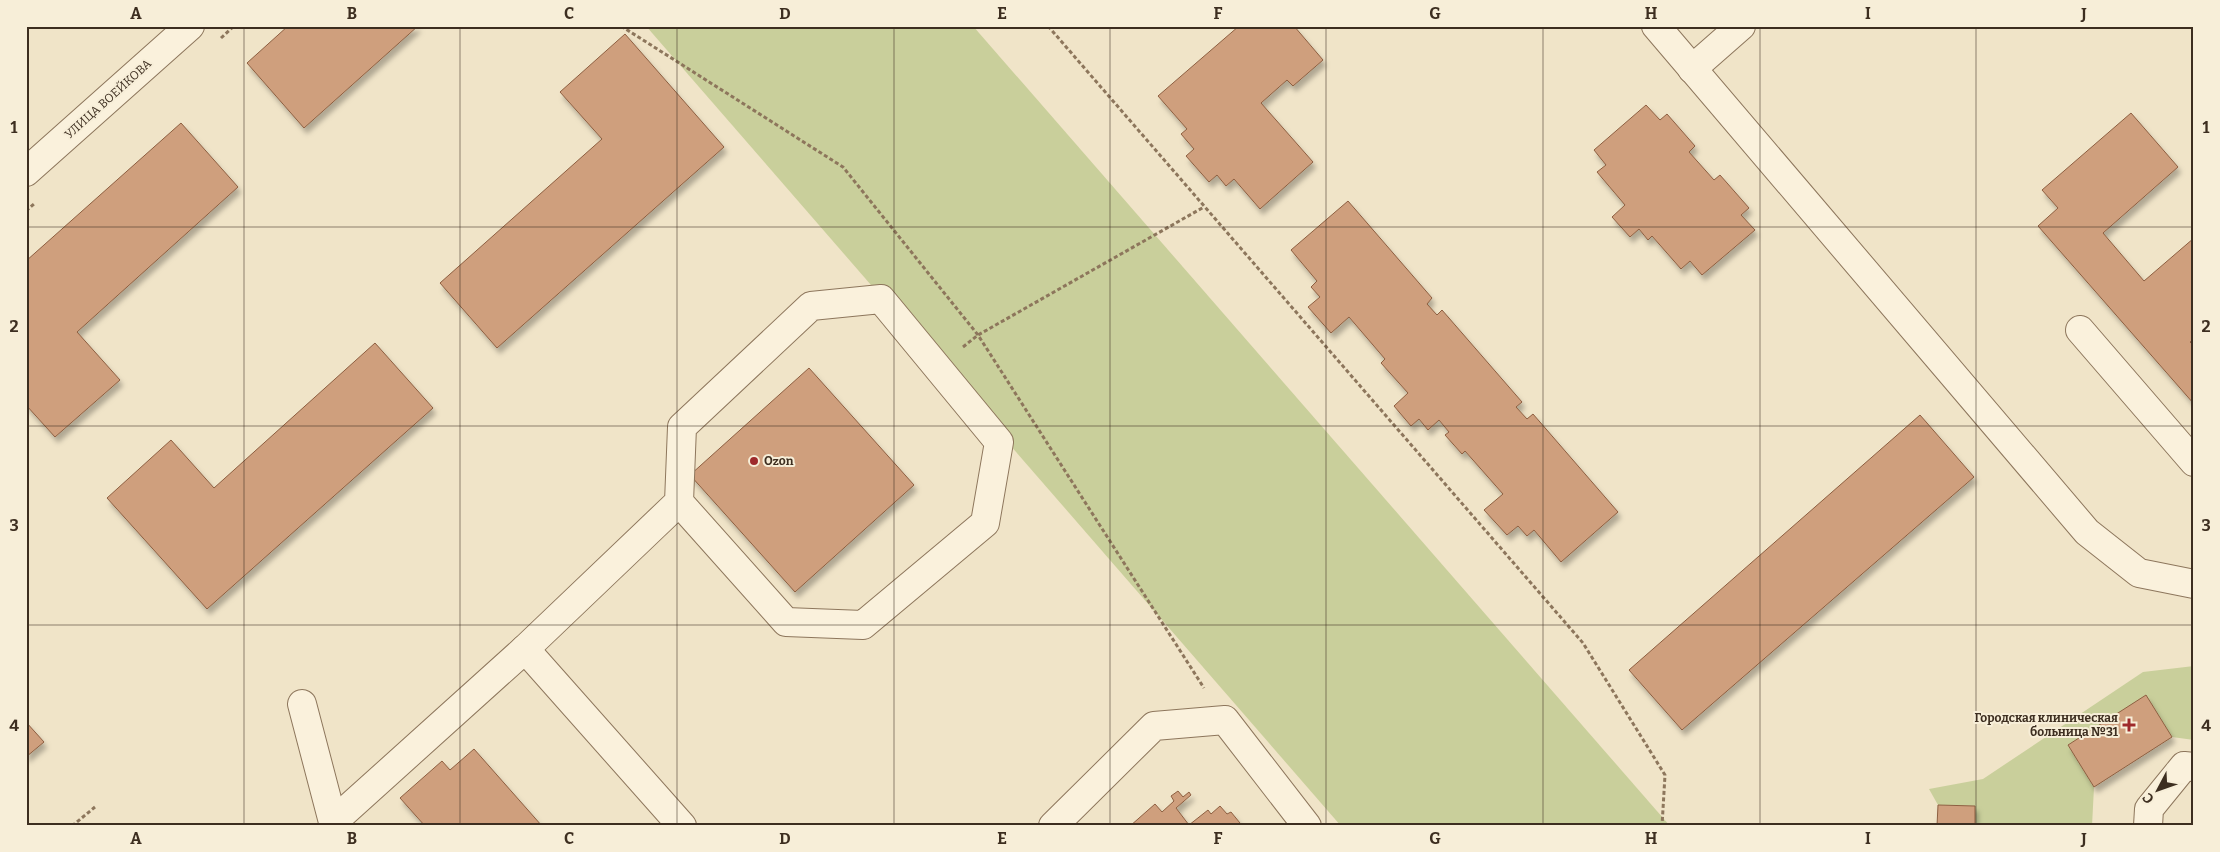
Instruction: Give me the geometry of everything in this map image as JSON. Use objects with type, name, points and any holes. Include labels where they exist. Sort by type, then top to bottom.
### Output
[{"type":"street","name":"УЛИЦА ВОЕЙКОВА","points":[[26,172],[190,26]]},
{"type":"street","points":[[1656,26],[2087,532],[2139,573],[2194,584]]},
{"type":"street","points":[[1692,69],[1741,26]]},
{"type":"street","points":[[880,299],[998,442],[985,523],[864,626],[786,622],[679,502],[682,427],[811,306],[880,299]]},
{"type":"street","points":[[2080,330],[2194,462]]},
{"type":"street","points":[[302,704],[333,824],[525,648],[679,502]]},
{"type":"street","points":[[525,648],[682,826]]},
{"type":"street","points":[[1053,826],[1154,726],[1225,720],[1307,826]]},
{"type":"street","points":[[2148,826],[2149,809],[2184,766],[2194,767]]},
{"type":"path","points":[[1048,26],[1583,643],[1665,775],[1662,826]]},
{"type":"path","points":[[938,368],[978,335],[1204,207]]},
{"type":"path","points":[[72,826],[95,807]]},
{"type":"green space","points":[[646,26],[973,26],[1670,826],[1341,826]]},
{"type":"green space","points":[[2194,666],[2194,740],[2172,737],[2146,696],[2068,745],[2094,787],[2092,826],[1975,826],[1975,806],[1938,805],[1929,789],[1983,779],[2143,672]]},
{"type":"building","points":[[288,26],[418,26],[304,128],[247,63]]},
{"type":"building","points":[[1239,26],[1294,26],[1323,60],[1293,86],[1287,80],[1261,103],[1313,162],[1260,209],[1234,179],[1226,186],[1217,175],[1209,182],[1186,156],[1194,149],[1181,134],[1187,129],[1158,96]]},
{"type":"building","points":[[625,34],[724,147],[497,348],[440,283],[602,139],[560,92]]},
{"type":"building","points":[[1646,105],[1660,120],[1667,114],[1695,146],[1689,152],[1714,180],[1720,175],[1749,208],[1741,215],[1755,230],[1702,275],[1690,261],[1681,269],[1652,236],[1648,240],[1639,229],[1630,237],[1612,217],[1625,205],[1597,172],[1606,165],[1594,150]]},
{"type":"building","points":[[2131,113],[2178,167],[2103,233],[2144,281],[2194,238],[2194,339],[2190,342],[2194,346],[2194,404],[2038,226],[2058,208],[2042,190]]},
{"type":"building","points":[[181,123],[238,187],[77,332],[120,380],[55,437],[26,405],[26,261]]},
{"type":"building","points":[[1348,201],[1432,298],[1427,304],[1437,315],[1442,310],[1522,402],[1516,407],[1527,419],[1533,414],[1618,512],[1561,562],[1534,530],[1527,536],[1518,526],[1507,535],[1484,510],[1503,494],[1465,451],[1462,454],[1445,435],[1449,432],[1439,420],[1428,430],[1419,419],[1411,426],[1394,406],[1408,393],[1381,363],[1385,359],[1349,317],[1331,333],[1308,307],[1320,297],[1311,287],[1317,281],[1291,250]]},
{"type":"building","points":[[375,343],[433,408],[207,609],[107,498],[171,440],[214,488]]},
{"type":"building","points":[[809,368],[914,485],[795,592],[690,475]]},
{"type":"building","points":[[1920,415],[1974,477],[1682,730],[1629,670]]},
{"type":"building","points":[[2146,695],[2172,737],[2094,787],[2068,745]]},
{"type":"building","points":[[26,722],[44,742],[26,757]]},
{"type":"building","points":[[474,749],[542,826],[425,826],[400,798],[442,761],[450,770]]},
{"type":"building","points":[[1178,791],[1183,797],[1189,792],[1191,795],[1176,808],[1189,825],[1208,810],[1211,814],[1220,806],[1227,814],[1231,812],[1240,823],[1238,826],[1130,826],[1155,804],[1162,812],[1174,801],[1171,796]]},
{"type":"building","points":[[1938,805],[1975,806],[1975,826],[1937,826]]},
{"type":"place","name":"Ozon","points":[[754,461]]},
{"type":"place","name":"Городская клиническая больница №31","points":[[2129,725]]}]
